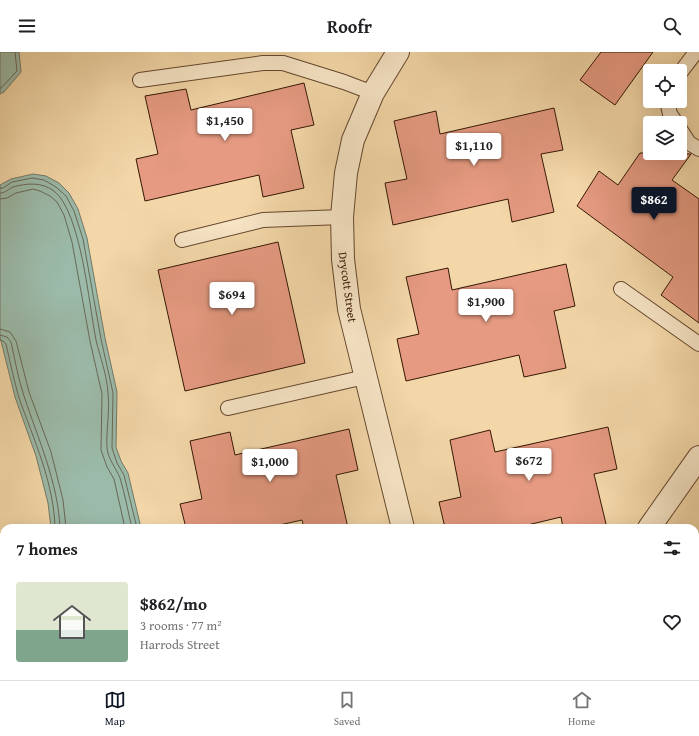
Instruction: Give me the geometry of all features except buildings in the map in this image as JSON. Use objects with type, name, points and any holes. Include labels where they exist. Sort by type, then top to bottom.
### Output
[{"type":"street","name":"Drycott Street","points":[[398,52],[373,93],[353,140],[346,173],[342,217],[343,259],[349,309],[402,524]]},
{"type":"street","points":[[652,524],[699,457]]},
{"type":"lane","points":[[687,64],[696,52]]},
{"type":"lane","points":[[140,80],[263,63],[283,63],[330,77],[373,93]]},
{"type":"lane","points":[[687,140],[689,143],[699,149]]},
{"type":"lane","points":[[182,240],[263,220],[342,217]]},
{"type":"lane","points":[[621,289],[699,344]]},
{"type":"lane","points":[[228,408],[365,377]]},
{"type":"water","points":[[0,52],[19,52],[21,72],[4,92],[0,94]]},
{"type":"water","points":[[33,174],[46,176],[59,183],[69,193],[78,209],[87,238],[105,338],[117,392],[116,447],[121,461],[128,473],[140,524],[51,524],[48,503],[36,456],[15,397],[0,337],[0,185],[11,179]]}]
